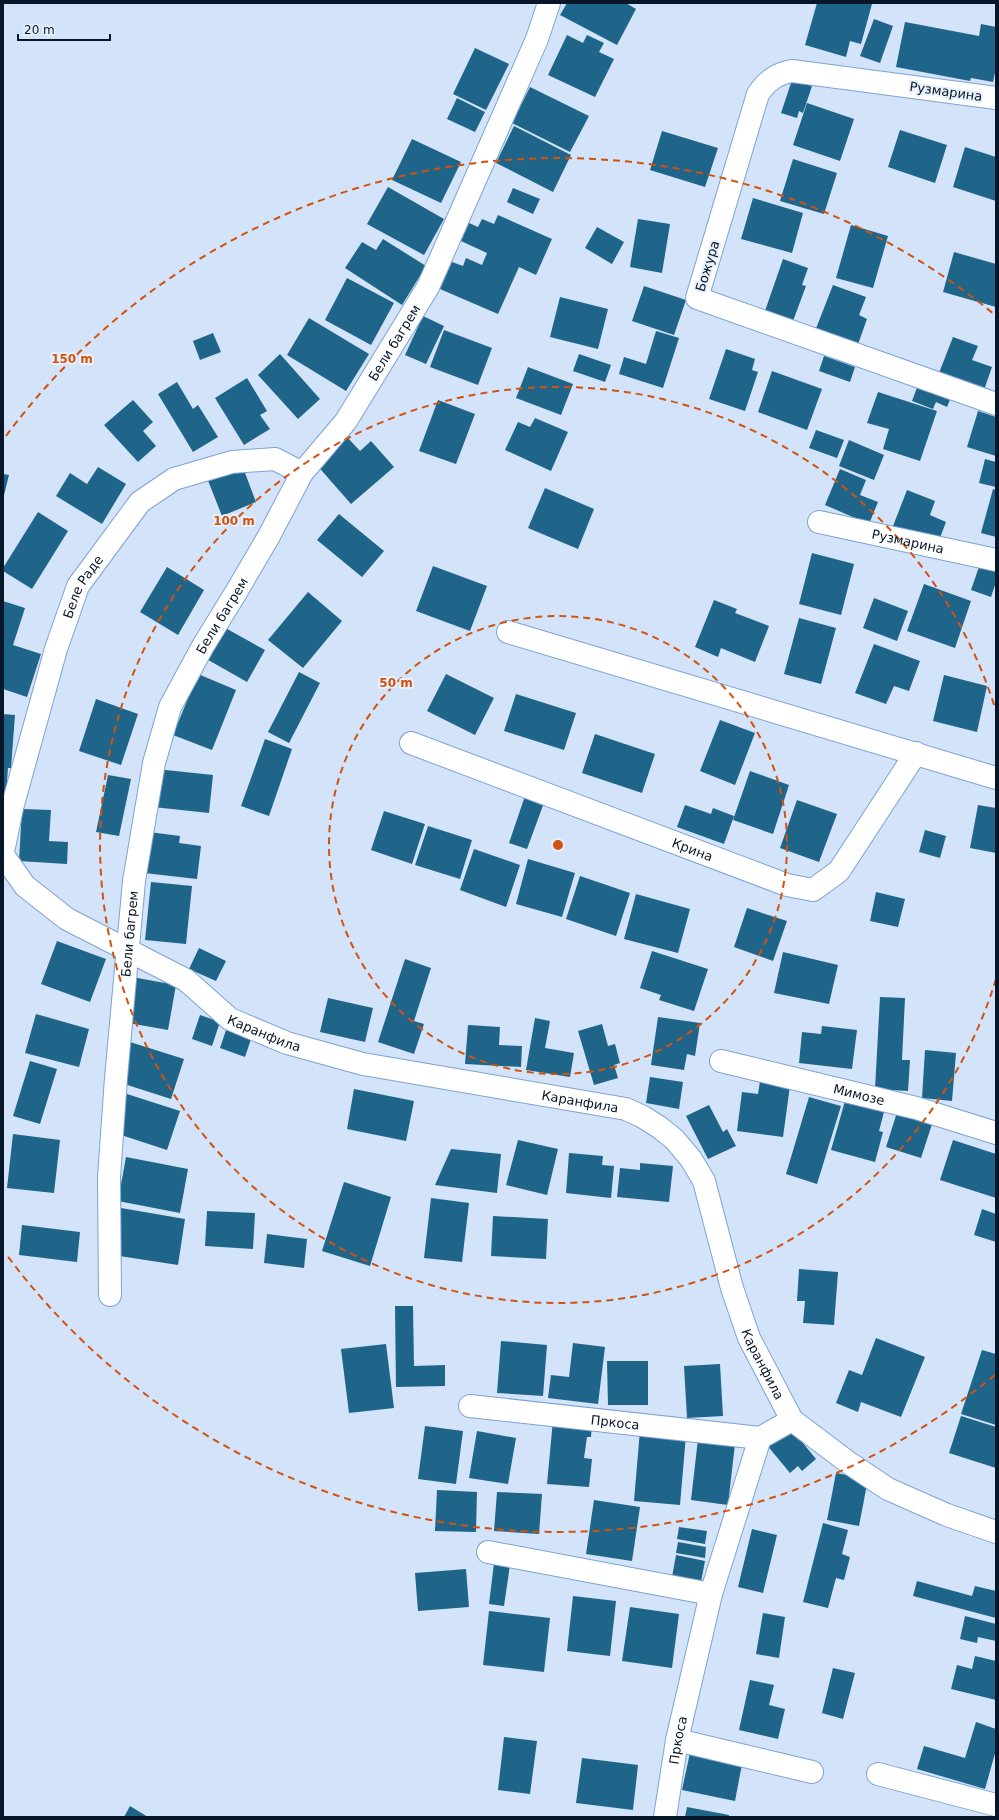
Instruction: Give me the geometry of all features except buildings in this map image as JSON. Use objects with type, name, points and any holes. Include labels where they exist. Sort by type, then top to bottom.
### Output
[{"type":"street","name":"Бели багрем","points":[[110,1295],[109,1177],[116,1078],[135,873],[154,763],[170,706],[203,646],[269,536],[302,473],[346,421],[428,287],[537,39],[549,3]]},
{"type":"street","name":"Божура","points":[[896,84],[792,71],[774,76],[764,84],[758,94],[697,298],[996,404]]},
{"type":"street","name":"Рузмарина","points":[[896,84],[996,98]]},
{"type":"street","name":"Беле Раде","points":[[3,853],[12,808],[56,649],[78,586],[140,502],[174,479],[232,462],[275,459],[302,473]]},
{"type":"street","name":"Рузмарина","points":[[820,522],[996,560]]},
{"type":"street","points":[[508,632],[996,778]]},
{"type":"street","name":"Крина","points":[[411,743],[787,885],[813,890],[839,871],[916,753]]},
{"type":"street","name":"Каранфила","points":[[3,853],[25,886],[67,919],[186,980],[230,1018],[287,1043],[363,1064],[626,1110],[643,1117],[659,1127],[674,1139],[690,1159],[704,1181],[732,1288],[749,1338],[792,1420],[849,1463],[888,1489],[947,1515],[996,1532]]},
{"type":"street","name":"Мимозе","points":[[721,1061],[916,1108],[996,1132]]},
{"type":"street","name":"Пркоса","points":[[470,1406],[760,1438],[711,1594],[677,1740],[665,1817]]},
{"type":"street","points":[[760,1438],[792,1420]]},
{"type":"street","points":[[488,1552],[711,1594]]},
{"type":"street","points":[[677,1740],[812,1772]]},
{"type":"street","points":[[878,1774],[996,1805]]}]
